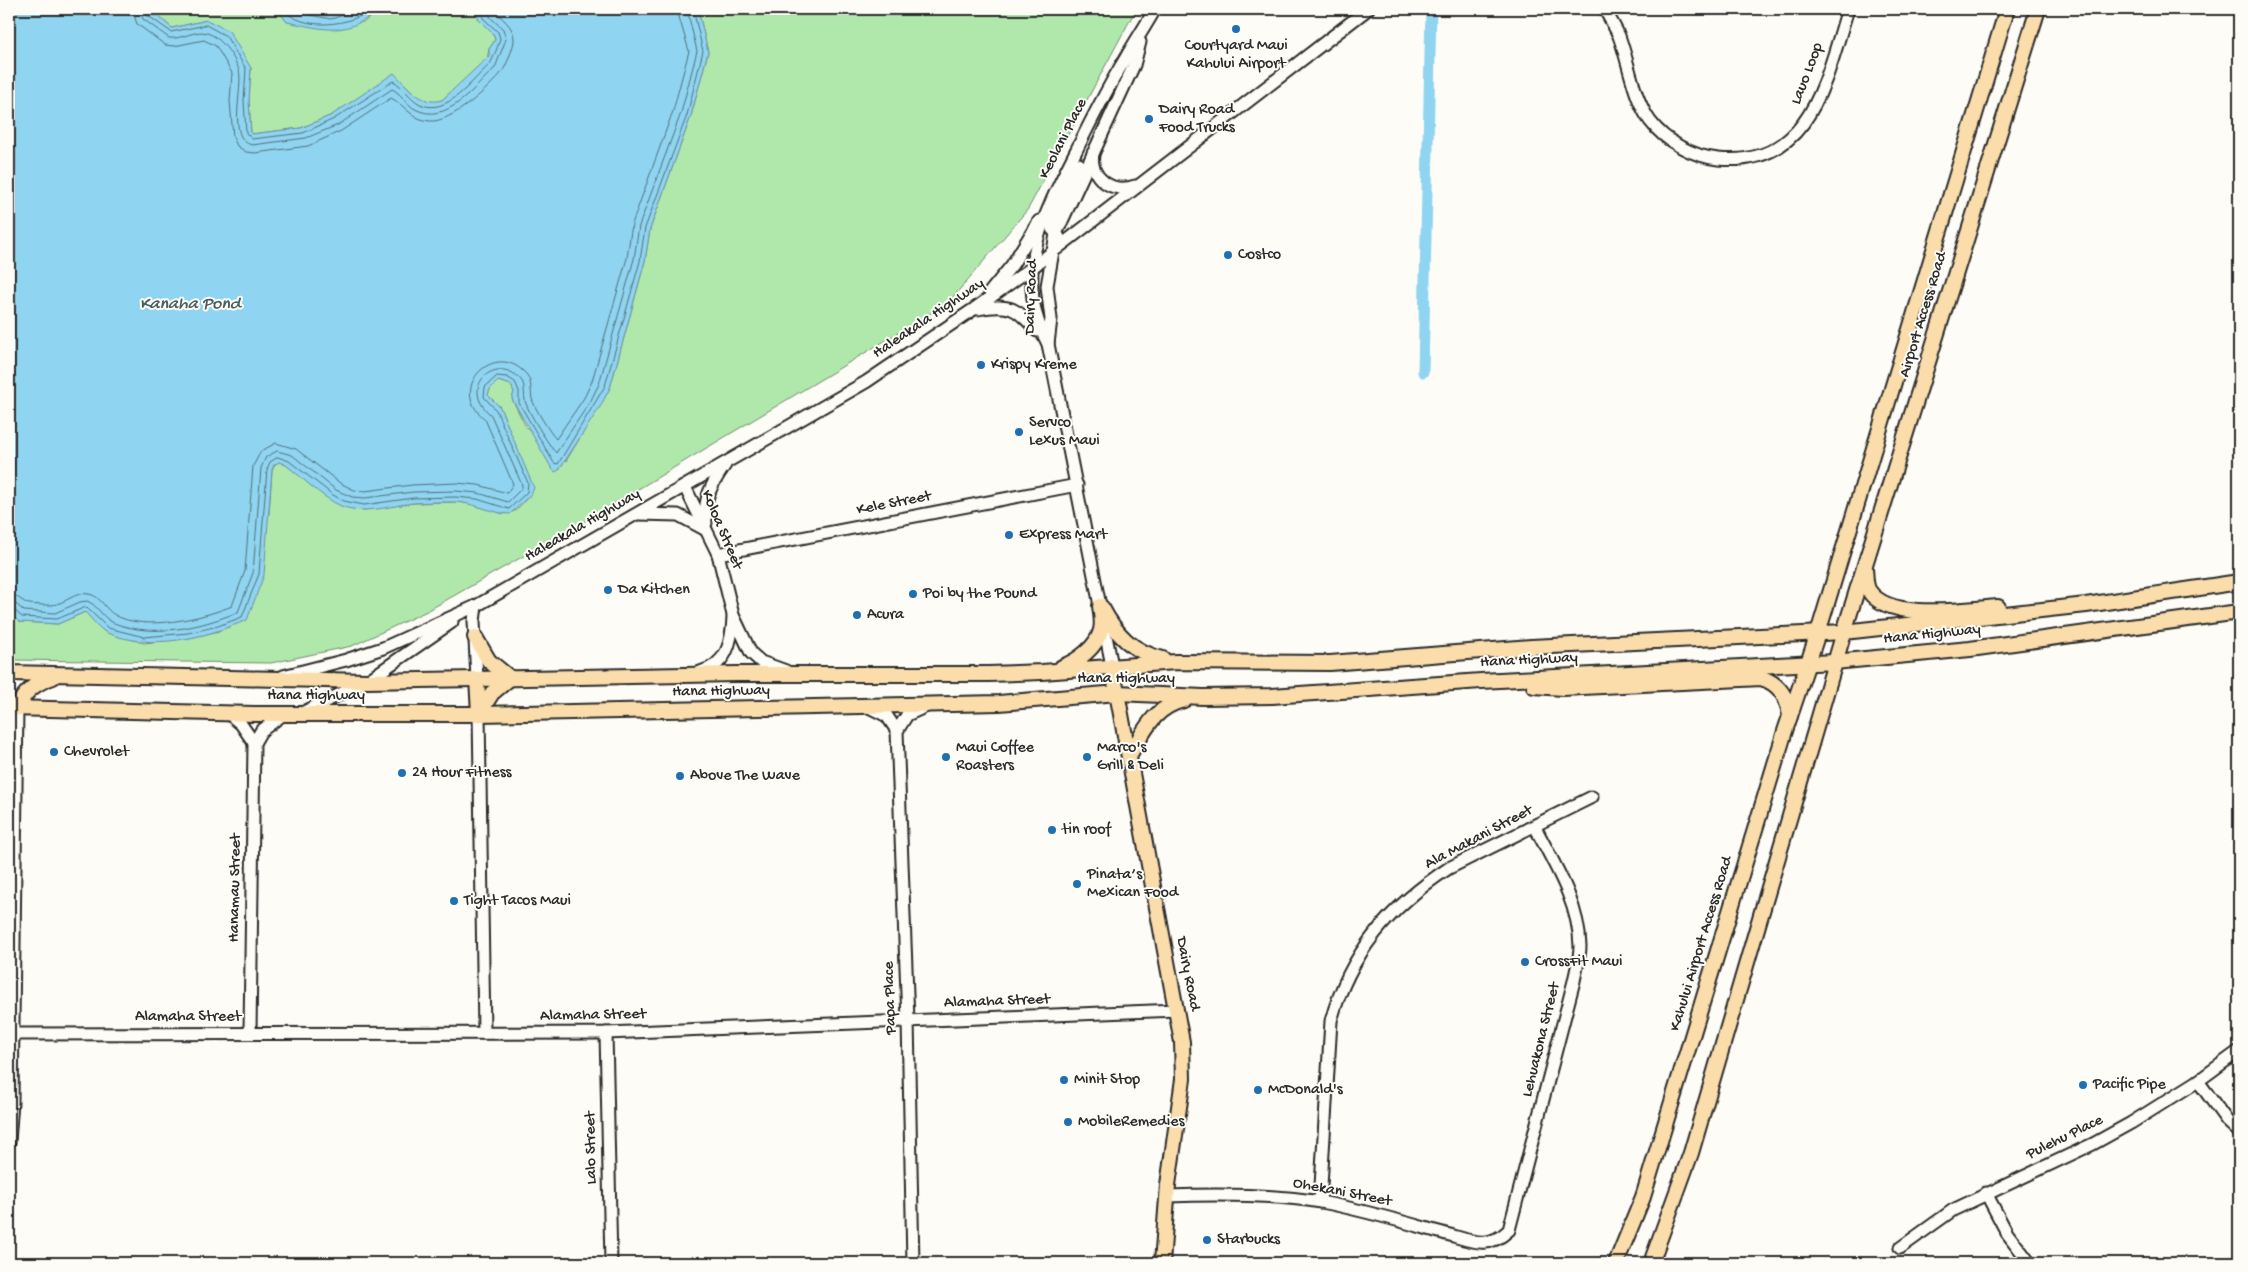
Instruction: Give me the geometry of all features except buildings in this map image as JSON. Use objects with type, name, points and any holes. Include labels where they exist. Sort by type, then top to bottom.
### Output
[{"type":"main road","name":"Airport Access Road","points":[[1818,633],[2008,9]]},
{"type":"main road","name":"Airport Access Road","points":[[1844,632],[2038,9]]},
{"type":"main road","points":[[1864,563],[1869,590],[1885,605],[1896,609],[1953,610],[2009,606],[2127,592],[2185,592]]},
{"type":"main road","name":"Hana Highway","points":[[9,673],[367,681],[691,675],[1042,672],[1176,662],[1330,662],[1531,647],[1844,632],[2017,614],[2185,592],[2239,582]]},
{"type":"main road","points":[[1100,606],[1111,626],[1129,646],[1146,655],[1176,662]]},
{"type":"main road","points":[[1042,672],[1064,667],[1078,659],[1089,649],[1101,629],[1100,606]]},
{"type":"main road","name":"Hana Highway","points":[[13,708],[228,713],[479,714],[999,703],[1118,693],[1202,697],[1282,696],[1481,681],[1834,662],[1970,649],[2239,612]]},
{"type":"main road","points":[[1651,1263],[1691,1153],[1844,632]]},
{"type":"main road","name":"Kahului Airport Access Road","points":[[1616,1263],[1643,1197],[1785,731],[1818,633]]},
{"type":"main road","points":[[475,637],[489,661],[510,678],[492,693],[479,714]]},
{"type":"main road","name":"Dairy Road","points":[[1112,666],[1177,1010],[1183,1071],[1168,1185],[1162,1263]]},
{"type":"main road","points":[[13,708],[30,689],[46,680],[64,674]]},
{"type":"main road","points":[[1481,681],[1563,688],[1761,678],[1777,686],[1787,700],[1790,716],[1785,731]]},
{"type":"main road","points":[[478,679],[479,714]]},
{"type":"main road","points":[[9,694],[13,708]]},
{"type":"main road","points":[[1130,754],[1162,708],[1182,700],[1202,697]]},
{"type":"street","name":"Keolani Place","points":[[1033,267],[1034,254],[1046,209],[1124,59],[1142,33],[1155,9]]},
{"type":"street","name":"Haleakala Highway","points":[[304,712],[367,681],[476,606],[866,382],[974,310],[1033,267],[1051,252],[1060,238],[1139,184],[1368,9]]},
{"type":"street","name":"Lauo Loop","points":[[1605,9],[1618,35],[1640,103],[1651,123],[1664,136],[1684,149],[1705,157],[1728,160],[1752,157],[1771,151],[1793,135],[1805,123],[1819,98],[1848,9]]},
{"type":"street","name":"Keolani Place","points":[[1060,238],[1094,150],[1134,65],[1142,33]]},
{"type":"street","points":[[1060,238],[1052,228],[1052,220],[1087,147],[1093,119]]},
{"type":"street","points":[[1094,150],[1094,170],[1104,182],[1120,189],[1139,184]]},
{"type":"street","points":[[974,310],[1012,265],[1046,209]]},
{"type":"street","name":"Dairy Road","points":[[1048,344],[1051,319],[1047,286],[1051,252]]},
{"type":"street","name":"Dairy Road","points":[[1033,267],[1031,289],[1036,322],[1048,344],[1112,666]]},
{"type":"street","points":[[974,310],[999,305],[1016,310],[1025,316],[1048,344]]},
{"type":"street","points":[[637,514],[662,513],[678,515],[706,530],[706,498],[711,485],[727,462]]},
{"type":"street","name":"Kele Street","points":[[718,554],[1077,485]]},
{"type":"street","name":"Koloa Street","points":[[685,487],[718,554],[733,615],[754,657],[773,668],[797,674]]},
{"type":"street","name":"Haleakala Highway","points":[[270,679],[374,651],[476,606]]},
{"type":"street","points":[[476,606],[475,637],[478,679]]},
{"type":"street","name":"Koloa Street","points":[[691,675],[714,667],[724,656],[731,640],[733,615]]},
{"type":"street","points":[[862,706],[884,713],[897,731],[907,715],[929,705]]},
{"type":"street","points":[[9,1142],[12,1102],[10,1034],[13,708]]},
{"type":"street","points":[[228,713],[242,724],[254,743],[261,731],[285,713]]},
{"type":"street","points":[[479,714],[484,1033]]},
{"type":"street","name":"Papa Place","points":[[897,731],[908,1020],[913,1263]]},
{"type":"street","name":"Hanamau Street","points":[[250,1032],[254,743]]},
{"type":"street","name":"Ala Makani Street","points":[[1320,1202],[1331,1021],[1340,993],[1360,953],[1398,906],[1428,882],[1450,868],[1592,797]]},
{"type":"street","name":"Lehuakona Street","points":[[1504,1235],[1510,1229],[1574,981],[1580,948],[1576,919],[1571,901],[1534,827]]},
{"type":"street","name":"Alamaha Street","points":[[10,1034],[250,1032],[606,1033],[1177,1010]]},
{"type":"street","name":"Lalo Street","points":[[606,1033],[611,1263]]},
{"type":"street","name":"Pulehu Place","points":[[1900,1248],[1945,1215],[1986,1193],[2093,1144],[2165,1104],[2239,1051]]},
{"type":"street","points":[[2198,1081],[2227,1121],[2239,1132]]},
{"type":"street","points":[[1986,1193],[2007,1233],[2030,1263]]},
{"type":"street","name":"Ohekani Street","points":[[1168,1196],[1208,1194],[1320,1202],[1394,1219],[1476,1243],[1497,1241],[1504,1235]]},
{"type":"green space","points":[[150,9],[277,9],[287,22],[364,22],[380,9],[479,9],[479,15],[483,24],[491,32],[495,40],[489,49],[487,60],[442,100],[432,103],[420,99],[394,74],[332,115],[301,128],[251,134],[249,101],[251,68],[207,20],[172,28]]},
{"type":"green space","points":[[698,9],[1136,9],[1028,209],[948,303],[580,524],[427,611],[352,646],[271,663],[9,660],[9,612],[19,622],[58,624],[85,612],[105,632],[144,643],[189,638],[219,631],[269,514],[272,470],[274,465],[279,462],[286,465],[330,499],[351,508],[364,510],[414,503],[455,502],[476,504],[503,514],[515,511],[531,494],[500,407],[488,395],[490,389],[498,381],[511,385],[514,392],[512,399],[526,427],[566,461],[610,388],[645,261],[650,229],[691,116],[708,52]]},
{"type":"water","name":"Kanaha Pond","points":[[9,9],[150,9],[172,28],[207,20],[229,31],[251,68],[249,101],[251,134],[301,128],[332,115],[394,73],[421,98],[434,101],[442,100],[489,56],[489,49],[495,40],[494,35],[478,19],[479,9],[698,9],[708,52],[691,116],[650,229],[645,261],[610,388],[600,407],[559,470],[555,472],[552,469],[512,399],[514,392],[511,385],[498,381],[490,389],[488,395],[500,407],[534,488],[531,494],[510,514],[455,502],[413,503],[368,510],[350,509],[326,498],[286,465],[279,462],[274,465],[272,470],[264,575],[247,620],[196,637],[160,642],[124,638],[107,633],[85,612],[58,624],[19,622],[9,612]]},
{"type":"water","points":[[277,9],[380,9],[368,18],[346,28],[325,29],[287,22]]},
{"type":"waterway","points":[[1423,372],[1431,9]]},
{"type":"place","name":"Courtyard Maui Kahului Airport","points":[[1236,29]]},
{"type":"place","name":"Dairy Road Food Trucks","points":[[1149,119]]},
{"type":"place","name":"Costco","points":[[1228,255]]},
{"type":"place","name":"Krispy Kreme","points":[[981,365]]},
{"type":"place","name":"Servco Lexus Maui","points":[[1019,432]]},
{"type":"place","name":"Express Mart","points":[[1009,535]]},
{"type":"place","name":"Da Kitchen","points":[[608,590]]},
{"type":"place","name":"Poi by the Pound","points":[[913,594]]},
{"type":"place","name":"Acura","points":[[857,615]]},
{"type":"place","name":"Chevrolet","points":[[54,752]]},
{"type":"place","name":"Maui Coffee Roasters","points":[[946,757]]},
{"type":"place","name":"Marco's Grill & Deli","points":[[1087,757]]},
{"type":"place","name":"24 Hour Fitness","points":[[402,773]]},
{"type":"place","name":"Above The Wave","points":[[680,776]]},
{"type":"place","name":"tin roof","points":[[1052,830]]},
{"type":"place","name":"Pinata’s Mexican Food","points":[[1077,884]]},
{"type":"place","name":"Tight Tacos Maui","points":[[454,901]]},
{"type":"place","name":"CrossFit Maui","points":[[1525,962]]},
{"type":"place","name":"Minit Stop","points":[[1064,1080]]},
{"type":"place","name":"Pacific Pipe","points":[[2083,1085]]},
{"type":"place","name":"McDonald's","points":[[1258,1090]]},
{"type":"place","name":"MobileRemedies","points":[[1068,1122]]},
{"type":"place","name":"Starbucks","points":[[1207,1240]]}]
